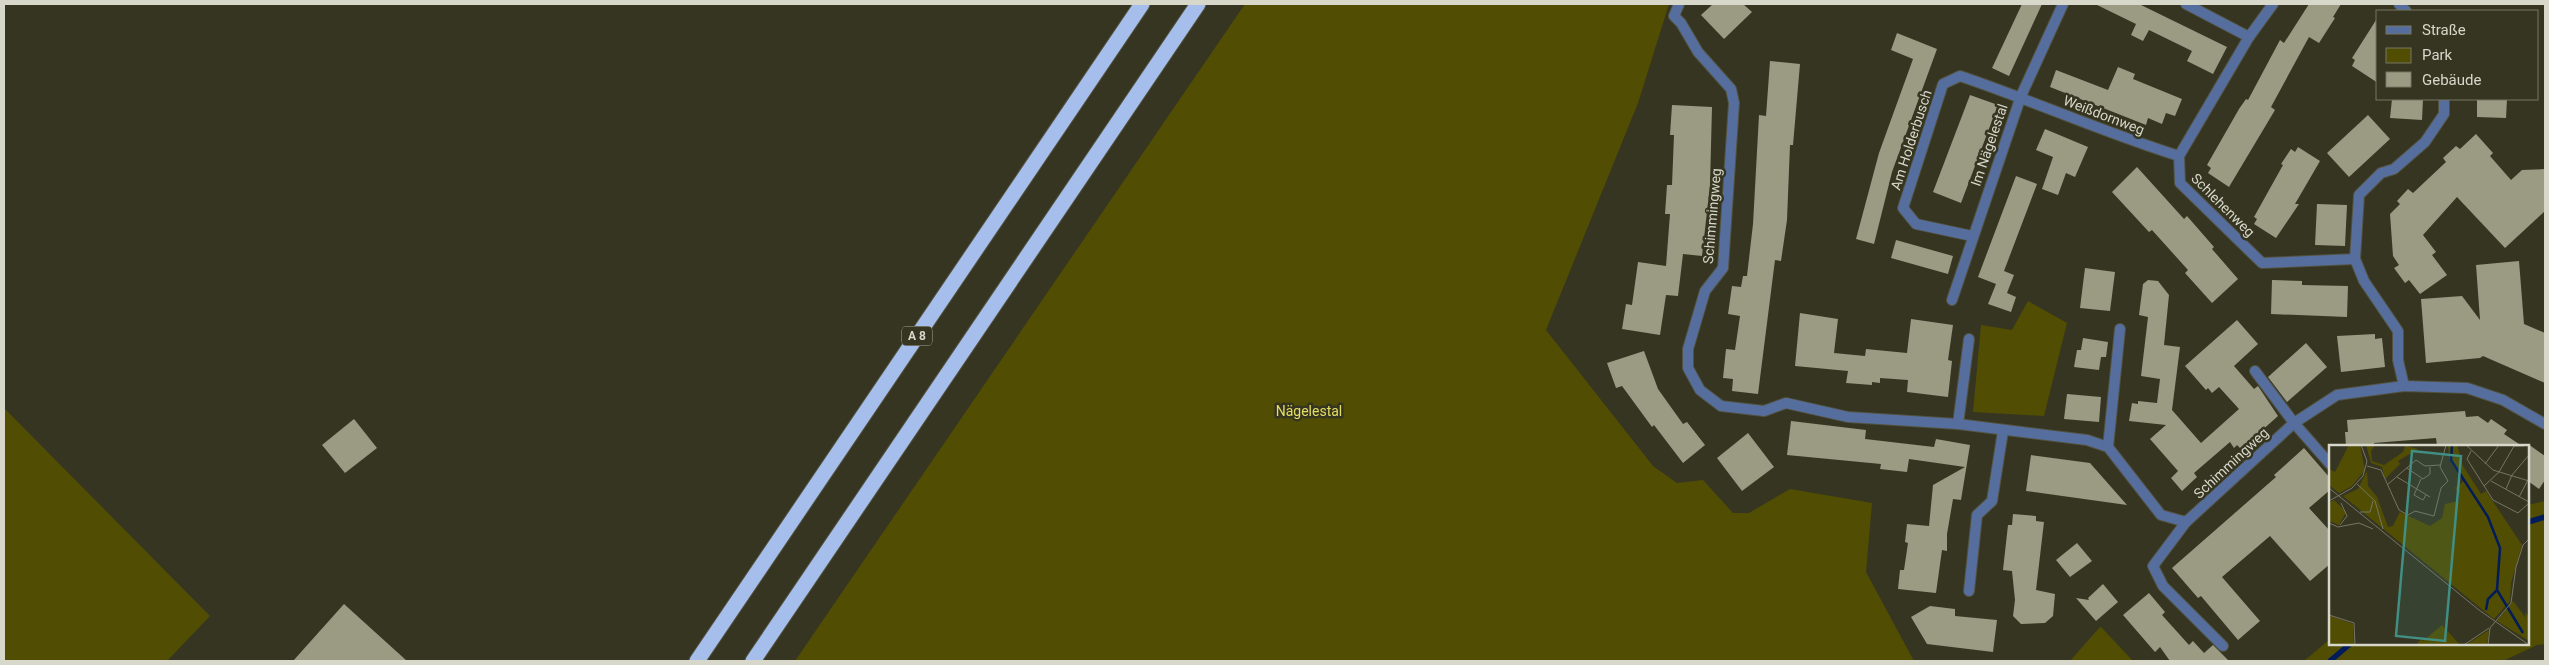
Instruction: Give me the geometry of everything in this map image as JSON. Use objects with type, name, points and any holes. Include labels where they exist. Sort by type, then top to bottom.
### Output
[{"type":"highway","name":"A 8","points":[[697,661],[1142,4]]},
{"type":"highway","points":[[753,661],[1198,4]]},
{"type":"street","name":"Schimmingweg","points":[[1679,4],[1674,16],[1681,23],[1698,52],[1730,88],[1734,104],[1723,268],[1705,290],[1692,328],[1688,349],[1688,368],[1692,380],[1700,390],[1721,406],[1764,411],[1786,403],[1848,417],[1958,424],[2087,440],[2108,447]]},
{"type":"street","name":"Im Nägelestal","points":[[1952,300],[1972,236],[2021,96],[2063,4]]},
{"type":"street","points":[[2186,4],[2249,37]]},
{"type":"street","points":[[2179,156],[2249,37],[2273,4]]},
{"type":"street","name":"Am Holderbusch","points":[[1972,236],[1916,224],[1903,208],[1943,84],[1960,76],[2021,96]]},
{"type":"street","name":"Weißdornweg","points":[[2021,96],[2127,140],[2179,156]]},
{"type":"street","points":[[2404,386],[2398,360],[2398,331],[2364,281],[2355,259],[2360,195],[2382,173],[2394,169],[2424,142],[2444,114],[2444,100]]},
{"type":"street","name":"Schlehenweg","points":[[2179,156],[2180,183],[2262,263],[2355,259]]},
{"type":"street","points":[[2120,329],[2108,447],[2161,515],[2186,522]]},
{"type":"street","points":[[1958,424],[1969,339]]},
{"type":"street","points":[[2255,371],[2294,423],[2329,463]]},
{"type":"street","name":"Schimmingweg","points":[[2223,646],[2164,586],[2153,566],[2186,522],[2294,423],[2337,394],[2404,386],[2468,388],[2503,400],[2545,424]]},
{"type":"street","points":[[1969,591],[1977,516],[1992,501],[2003,431]]},
{"type":"green space","name":"Nägelestal","points":[[1245,4],[1669,4],[1638,103],[1546,330],[1653,466],[1677,483],[1703,480],[1733,513],[1749,513],[1790,489],[1872,503],[1866,572],[1914,661],[795,661]]},
{"type":"green space","points":[[2028,301],[2067,323],[2044,416],[1973,412],[1981,325],[2012,330]]},
{"type":"green space","points":[[4,408],[210,616],[167,661],[4,661]]},
{"type":"green space","points":[[2545,501],[2545,644],[2537,645],[2503,661],[2304,661],[2329,640],[2329,645],[2529,645],[2529,505]]},
{"type":"green space","points":[[2101,627],[2133,661],[2070,661]]},
{"type":"building","points":[[1713,4],[1743,4],[1752,12],[1724,39],[1701,15]]},
{"type":"building","points":[[2022,4],[2042,4],[2009,76],[1992,68]]},
{"type":"building","points":[[2095,4],[2139,4],[2227,47],[2213,74],[2187,61],[2192,51],[2149,30],[2143,41],[2131,35],[2136,24]]},
{"type":"building","points":[[2309,4],[2341,4],[2333,17],[2335,18],[2319,43],[2309,37],[2271,107],[2275,110],[2229,187],[2208,173],[2211,168],[2207,165],[2239,109],[2246,99],[2248,100],[2280,40],[2284,43]]},
{"type":"building","points":[[2376,20],[2376,82],[2352,66],[2355,60],[2352,58]]},
{"type":"building","points":[[1897,33],[1937,49],[1892,172],[1874,244],[1856,239],[1879,153],[1913,59],[1891,50]]},
{"type":"building","points":[[1770,61],[1800,64],[1793,145],[1790,145],[1787,220],[1781,261],[1775,260],[1758,394],[1732,391],[1733,379],[1723,378],[1726,349],[1735,350],[1740,316],[1728,314],[1732,286],[1741,287],[1743,276],[1747,276],[1753,224],[1759,115],[1766,116]]},
{"type":"building","points":[[2118,67],[2135,74],[2133,79],[2182,99],[2175,116],[2166,113],[2162,124],[2148,118],[2146,125],[2050,87],[2056,70],[2108,90]]},
{"type":"building","points":[[1970,95],[1998,105],[1961,203],[1933,192]]},
{"type":"building","points":[[2392,100],[2423,100],[2422,120],[2390,118]]},
{"type":"building","points":[[2477,100],[2507,100],[2506,118],[2477,117]]},
{"type":"building","points":[[1672,105],[1712,107],[1710,185],[1702,256],[1683,254],[1678,296],[1666,295],[1660,335],[1622,329],[1626,304],[1632,305],[1638,262],[1666,266],[1670,214],[1665,214],[1667,185],[1672,185],[1674,135],[1670,135]]},
{"type":"building","points":[[2368,115],[2390,139],[2349,177],[2327,153]]},
{"type":"building","points":[[2045,129],[2088,147],[2075,177],[2066,173],[2058,195],[2042,189],[2053,157],[2036,150]]},
{"type":"building","points":[[2476,134],[2493,153],[2490,156],[2511,180],[2522,170],[2545,169],[2545,211],[2505,248],[2457,197],[2423,235],[2436,252],[2432,255],[2447,275],[2420,294],[2409,280],[2405,283],[2394,268],[2399,265],[2393,256],[2390,214],[2400,204],[2397,201],[2408,189],[2413,193],[2446,162],[2443,158],[2456,146],[2460,149]]},
{"type":"building","points":[[2298,147],[2320,161],[2295,204],[2299,204],[2276,238],[2254,224],[2257,219],[2254,217],[2283,165],[2281,164],[2291,149],[2295,152]]},
{"type":"building","points":[[2137,167],[2184,219],[2187,216],[2238,279],[2212,303],[2185,273],[2188,270],[2152,230],[2149,232],[2112,192]]},
{"type":"building","points":[[2016,176],[2037,184],[2004,271],[2014,275],[2007,293],[2016,297],[2011,312],[1988,304],[1996,284],[1978,277]]},
{"type":"building","points":[[2317,204],[2347,205],[2345,246],[2315,245]]},
{"type":"building","points":[[1896,240],[1953,256],[1948,274],[1891,258]]},
{"type":"building","points":[[2519,261],[2524,324],[2545,333],[2545,383],[2483,356],[2480,358],[2426,363],[2421,299],[2462,296],[2480,320],[2476,265]]},
{"type":"building","points":[[2085,268],[2115,272],[2110,311],[2080,308]]},
{"type":"building","points":[[2148,280],[2158,281],[2169,295],[2164,345],[2180,347],[2172,410],[2201,443],[2239,409],[2219,387],[2212,393],[2208,388],[2206,390],[2185,366],[2237,320],[2258,344],[2234,366],[2254,389],[2258,386],[2278,416],[2241,449],[2237,445],[2234,448],[2230,442],[2194,473],[2197,477],[2182,491],[2171,478],[2178,471],[2150,439],[2166,425],[2129,421],[2132,403],[2138,404],[2138,401],[2157,403],[2160,379],[2141,376],[2148,317],[2139,315],[2143,284]]},
{"type":"building","points":[[2272,280],[2302,281],[2302,285],[2348,286],[2347,317],[2271,314]]},
{"type":"building","points":[[1800,313],[1838,319],[1834,353],[1865,356],[1866,349],[1907,353],[1911,319],[1953,325],[1948,360],[1952,361],[1948,397],[1907,392],[1908,380],[1880,378],[1880,383],[1872,382],[1872,385],[1846,383],[1848,371],[1795,366]]},
{"type":"building","points":[[2375,334],[2375,339],[2382,338],[2385,367],[2341,372],[2337,336]]},
{"type":"building","points":[[2083,338],[2108,342],[2106,357],[2101,357],[2099,370],[2074,367],[2077,350],[2081,350]]},
{"type":"building","points":[[2306,343],[2327,367],[2287,402],[2268,377]]},
{"type":"building","points":[[1644,351],[1658,389],[1683,424],[1687,422],[1705,445],[1683,463],[1654,425],[1652,427],[1622,386],[1616,388],[1607,363]]},
{"type":"building","points":[[2067,394],[2101,397],[2099,422],[2064,419]]},
{"type":"building","points":[[2465,411],[2466,417],[2478,416],[2488,423],[2491,419],[2507,430],[2504,434],[2520,445],[2437,445],[2436,438],[2374,443],[2374,445],[2346,445],[2345,432],[2348,432],[2347,420]]},
{"type":"building","points":[[354,419],[377,448],[345,473],[322,445]]},
{"type":"building","points":[[1791,421],[1866,430],[1865,439],[1934,447],[1936,439],[1970,445],[1961,500],[1953,499],[1947,534],[1947,551],[1942,550],[1936,593],[1898,589],[1900,570],[1904,570],[1908,543],[1905,542],[1907,524],[1929,526],[1933,485],[1965,467],[1909,459],[1907,472],[1880,469],[1881,464],[1787,455]]},
{"type":"building","points":[[1748,433],[1774,467],[1742,491],[1717,458]]},
{"type":"building","points":[[2528,445],[2545,456],[2545,480],[2539,489],[2529,482]]},
{"type":"building","points":[[2304,448],[2329,477],[2329,491],[2309,508],[2329,530],[2329,565],[2310,581],[2270,536],[2222,577],[2260,621],[2238,640],[2201,596],[2198,598],[2172,568],[2276,477],[2274,475]]},
{"type":"building","points":[[2031,455],[2090,463],[2127,505],[2026,491]]},
{"type":"building","points":[[2013,514],[2036,516],[2036,521],[2044,522],[2036,590],[2055,594],[2053,616],[2045,623],[2021,624],[2013,616],[2015,600],[2012,571],[2003,570],[2008,525],[2012,525]]},
{"type":"building","points":[[2077,543],[2092,561],[2070,577],[2056,560]]},
{"type":"building","points":[[2103,584],[2118,602],[2096,621],[2076,598],[2089,600],[2088,598]]},
{"type":"building","points":[[2149,593],[2165,612],[2162,615],[2189,645],[2193,641],[2204,653],[2213,645],[2229,661],[2170,661],[2160,647],[2155,652],[2123,615]]},
{"type":"building","points":[[344,604],[407,661],[293,661]]},
{"type":"building","points":[[1930,606],[1955,609],[1955,616],[1997,620],[1993,652],[1927,644],[1911,617]]},
{"type":"waterway","points":[[2529,522],[2545,517]]},
{"type":"waterway","points":[[2330,661],[2349,645]]}]
